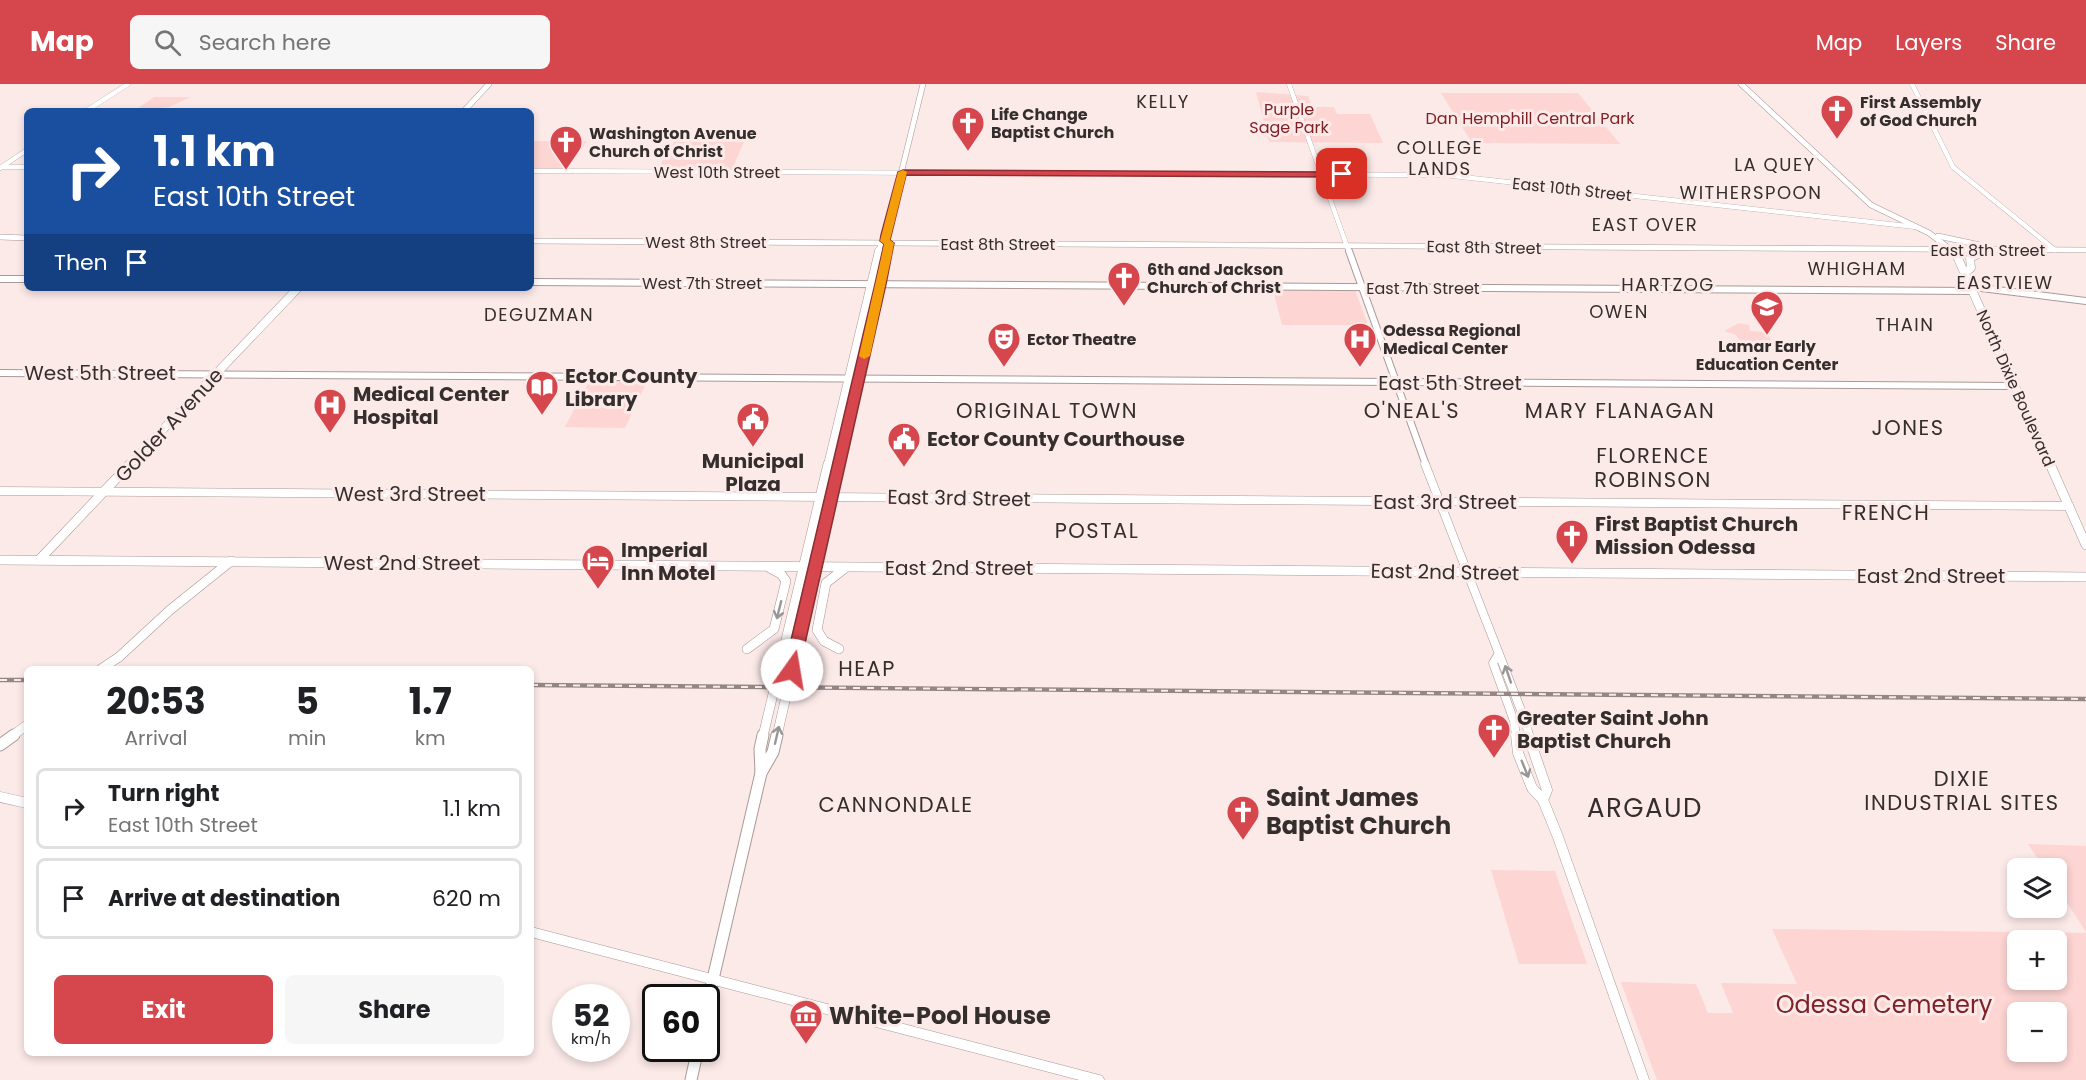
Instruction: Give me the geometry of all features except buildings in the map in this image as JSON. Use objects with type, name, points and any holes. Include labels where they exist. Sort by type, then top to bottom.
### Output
[{"type":"main road","points":[[467,108],[489,84]]},
{"type":"main road","points":[[761,774],[773,752],[859,377],[885,242],[923,84]]},
{"type":"main road","name":"North Dixie Boulevard","points":[[1741,84],[1871,205],[1929,233],[1953,251],[1974,289],[2086,545]]},
{"type":"main road","points":[[1929,233],[1960,242],[2013,246],[2021,250]]},
{"type":"main road","points":[[0,237],[24,238]]},
{"type":"main road","name":"West 8th Street","points":[[534,241],[885,242]]},
{"type":"main road","name":"East 8th Street","points":[[885,242],[1953,251],[2086,250]]},
{"type":"main road","points":[[1966,272],[1971,268],[1972,255],[1995,250]]},
{"type":"main road","points":[[712,984],[761,774],[760,749],[784,646],[849,377],[877,284]]},
{"type":"main road","name":"Golder Avenue","points":[[39,560],[107,492],[295,291]]},
{"type":"main road","name":"West 2nd Street","points":[[0,560],[803,567]]},
{"type":"main road","points":[[112,666],[138,639],[231,561]]},
{"type":"main road","points":[[747,648],[774,630],[786,581],[781,574],[767,567]]},
{"type":"main road","name":"East 2nd Street","points":[[803,567],[2086,577]]},
{"type":"main road","points":[[839,649],[820,638],[817,630],[827,581],[846,568]]},
{"type":"main road","points":[[105,666],[119,657]]},
{"type":"main road","points":[[0,745],[24,727]]},
{"type":"main road","points":[[691,1080],[695,1062]]},
{"type":"street","points":[[91,108],[128,84]]},
{"type":"street","points":[[1289,84],[1439,502],[1468,572],[1498,655],[1505,664],[1526,723],[1531,748],[1547,790],[1543,800]]},
{"type":"street","points":[[1912,84],[1953,167],[2055,250]]},
{"type":"street","points":[[0,168],[24,152]]},
{"type":"street","points":[[0,168],[24,167]]},
{"type":"street","name":"West 10th Street","points":[[534,171],[903,172]]},
{"type":"street","name":"East 10th Street","points":[[903,172],[1444,174],[1916,227]]},
{"type":"street","points":[[0,279],[24,279]]},
{"type":"street","name":"West 7th Street","points":[[534,282],[877,284]]},
{"type":"street","name":"East 7th Street","points":[[877,284],[1974,289],[2086,301]]},
{"type":"street","name":"West 5th Street","points":[[0,373],[849,377]]},
{"type":"street","name":"East 5th Street","points":[[849,377],[2015,386]]},
{"type":"street","name":"West 3rd Street","points":[[0,491],[821,495]]},
{"type":"street","name":"East 3rd Street","points":[[821,495],[2069,506]]},
{"type":"street","points":[[1498,655],[1493,663],[1514,721],[1518,753],[1532,788],[1543,800],[1644,1080]]},
{"type":"street","points":[[0,797],[24,802]]},
{"type":"street","points":[[534,933],[1099,1080]]},
{"type":"green space","name":"Purple Sage Park","points":[[1256,92],[1308,96],[1312,107],[1334,107],[1337,114],[1370,114],[1383,143],[1269,142]]},
{"type":"green space","name":"Dan Hemphill Central Park","points":[[1441,93],[1578,93],[1620,144],[1472,143]]},
{"type":"green space","points":[[154,97],[191,97],[169,107],[138,108]]},
{"type":"green space","points":[[534,141],[587,141],[568,169],[534,168]]},
{"type":"green space","points":[[674,142],[744,142],[732,169],[658,169]]},
{"type":"green space","points":[[1273,290],[1355,290],[1368,325],[1282,325]]},
{"type":"green space","points":[[1739,323],[1749,325],[1750,331],[1765,332],[1772,341],[1759,341],[1763,346],[1761,348],[1741,347],[1736,343],[1740,341],[1736,335],[1724,331]]},
{"type":"green space","points":[[591,378],[648,379],[625,428],[565,427]]},
{"type":"green space","points":[[2028,844],[2086,846],[2086,932],[2067,903],[2067,858],[2037,858]]},
{"type":"green space","points":[[1491,870],[1555,871],[1587,964],[1519,964]]},
{"type":"green space","name":"Odessa Cemetery","points":[[1772,929],[2007,932],[2007,990],[2067,990],[2067,933],[2086,933],[2086,1080],[1657,1080],[1621,982],[1696,984],[1708,1013],[1733,1013],[1721,983],[1797,984]]},
{"type":"railway","points":[[0,680],[24,680]]},
{"type":"railway","points":[[534,685],[2086,699]]},
{"type":"slow traffic","points":[[864,356],[887,254],[889,243],[885,241],[886,235],[903,172]]},
{"type":"place","name":"First Assembly of God Church","points":[[1837,140]]},
{"type":"place","name":"Life Change Baptist Church","points":[[968,152]]},
{"type":"place","name":"Washington Avenue Church of Christ","points":[[566,171]]},
{"type":"place","name":"6th and Jackson Church of Christ","points":[[1124,307]]},
{"type":"place","name":"Lamar Early Education Center","points":[[1767,336]]},
{"type":"place","name":"Ector Theatre","points":[[1004,368]]},
{"type":"place","name":"Odessa Regional Medical Center","points":[[1360,368]]},
{"type":"place","name":"Ector County Library","points":[[542,416]]},
{"type":"place","name":"Medical Center Hospital","points":[[330,434]]},
{"type":"place","name":"Municipal Plaza","points":[[753,448]]},
{"type":"place","name":"Ector County Courthouse","points":[[904,468]]},
{"type":"place","name":"First Baptist Church Mission Odessa","points":[[1572,565]]},
{"type":"place","name":"Imperial Inn Motel","points":[[598,590]]},
{"type":"place","name":"Greater Saint John Baptist Church","points":[[1494,759]]},
{"type":"place","name":"Saint James Baptist Church","points":[[1243,841]]},
{"type":"place","name":"White-Pool House","points":[[806,1045]]},
{"type":"district","name":"KELLY","points":[[1163,102]]},
{"type":"district","name":"COLLEGE LANDS","points":[[1440,158]]},
{"type":"district","name":"LA QUEY","points":[[1775,165]]},
{"type":"district","name":"WITHERSPOON","points":[[1751,193]]},
{"type":"district","name":"EAST OVER","points":[[1645,225]]},
{"type":"district","name":"WHIGHAM","points":[[1857,269]]},
{"type":"district","name":"EASTVIEW","points":[[2005,283]]},
{"type":"district","name":"HARTZOG","points":[[1668,285]]},
{"type":"district","name":"OWEN","points":[[1619,312]]},
{"type":"district","name":"DEGUZMAN","points":[[539,315]]},
{"type":"district","name":"THAIN","points":[[1905,325]]},
{"type":"district","name":"ORIGINAL TOWN","points":[[1047,411]]},
{"type":"district","name":"O'NEAL'S","points":[[1412,411]]},
{"type":"district","name":"MARY FLANAGAN","points":[[1620,411]]},
{"type":"district","name":"JONES","points":[[1908,428]]},
{"type":"district","name":"FLORENCE ROBINSON","points":[[1653,468]]},
{"type":"district","name":"FRENCH","points":[[1886,513]]},
{"type":"district","name":"POSTAL","points":[[1097,531]]},
{"type":"district","name":"HEAP","points":[[867,669]]},
{"type":"district","name":"DIXIE INDUSTRIAL SITES","points":[[1962,791]]},
{"type":"district","name":"CANNONDALE","points":[[896,805]]},
{"type":"district","name":"ARGAUD","points":[[1645,808]]},
{"type":"route","points":[[792,670],[889,243],[885,241],[886,235],[903,172],[1342,174]]}]
